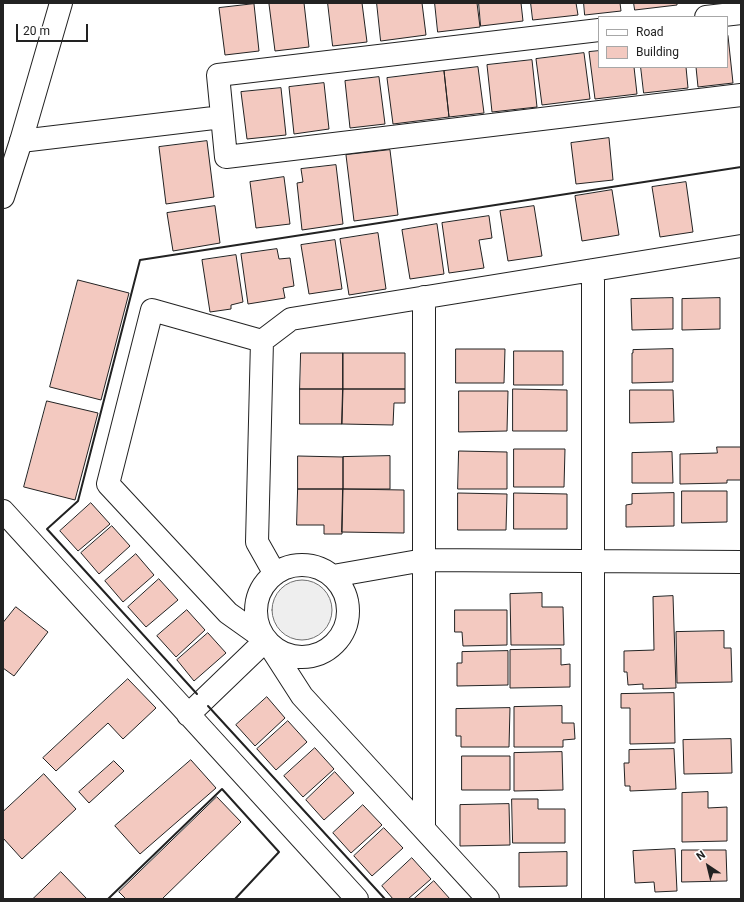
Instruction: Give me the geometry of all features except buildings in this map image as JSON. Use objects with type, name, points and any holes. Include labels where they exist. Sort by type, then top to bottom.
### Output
[{"type":"street","points":[[3,197],[61,3]]},
{"type":"street","points":[[715,16],[741,13]]},
{"type":"street","points":[[598,30],[218,75],[226,158],[741,95]]},
{"type":"street","points":[[20,141],[222,117]]},
{"type":"street","points":[[262,341],[291,319],[741,246]]},
{"type":"street","points":[[592,270],[593,899]]},
{"type":"street","points":[[424,297],[424,829]]},
{"type":"street","points":[[262,341],[152,310],[108,484],[228,613],[266,640],[278,650],[292,656],[307,657],[322,652],[334,644],[343,632],[348,617],[347,602],[342,588],[332,576],[319,568],[304,565],[289,567],[275,574],[263,588],[257,605],[258,624],[266,640],[302,696],[488,899]]},
{"type":"street","points":[[262,341],[258,542],[275,574]]},
{"type":"street","points":[[3,511],[357,899]]},
{"type":"street","points":[[332,576],[424,560],[741,562]]},
{"type":"street","points":[[188,715],[266,640]]},
{"type":"shaded area","points":[[302,580],[319,585],[327,593],[332,610],[327,627],[319,635],[302,640],[285,635],[277,627],[272,610],[277,593],[285,585]]},
{"type":"wall","points":[[197,694],[47,529],[78,501],[140,260],[741,167]]},
{"type":"wall","points":[[208,706],[385,899]]},
{"type":"wall","points":[[108,899],[222,789],[279,852],[235,899]]}]
